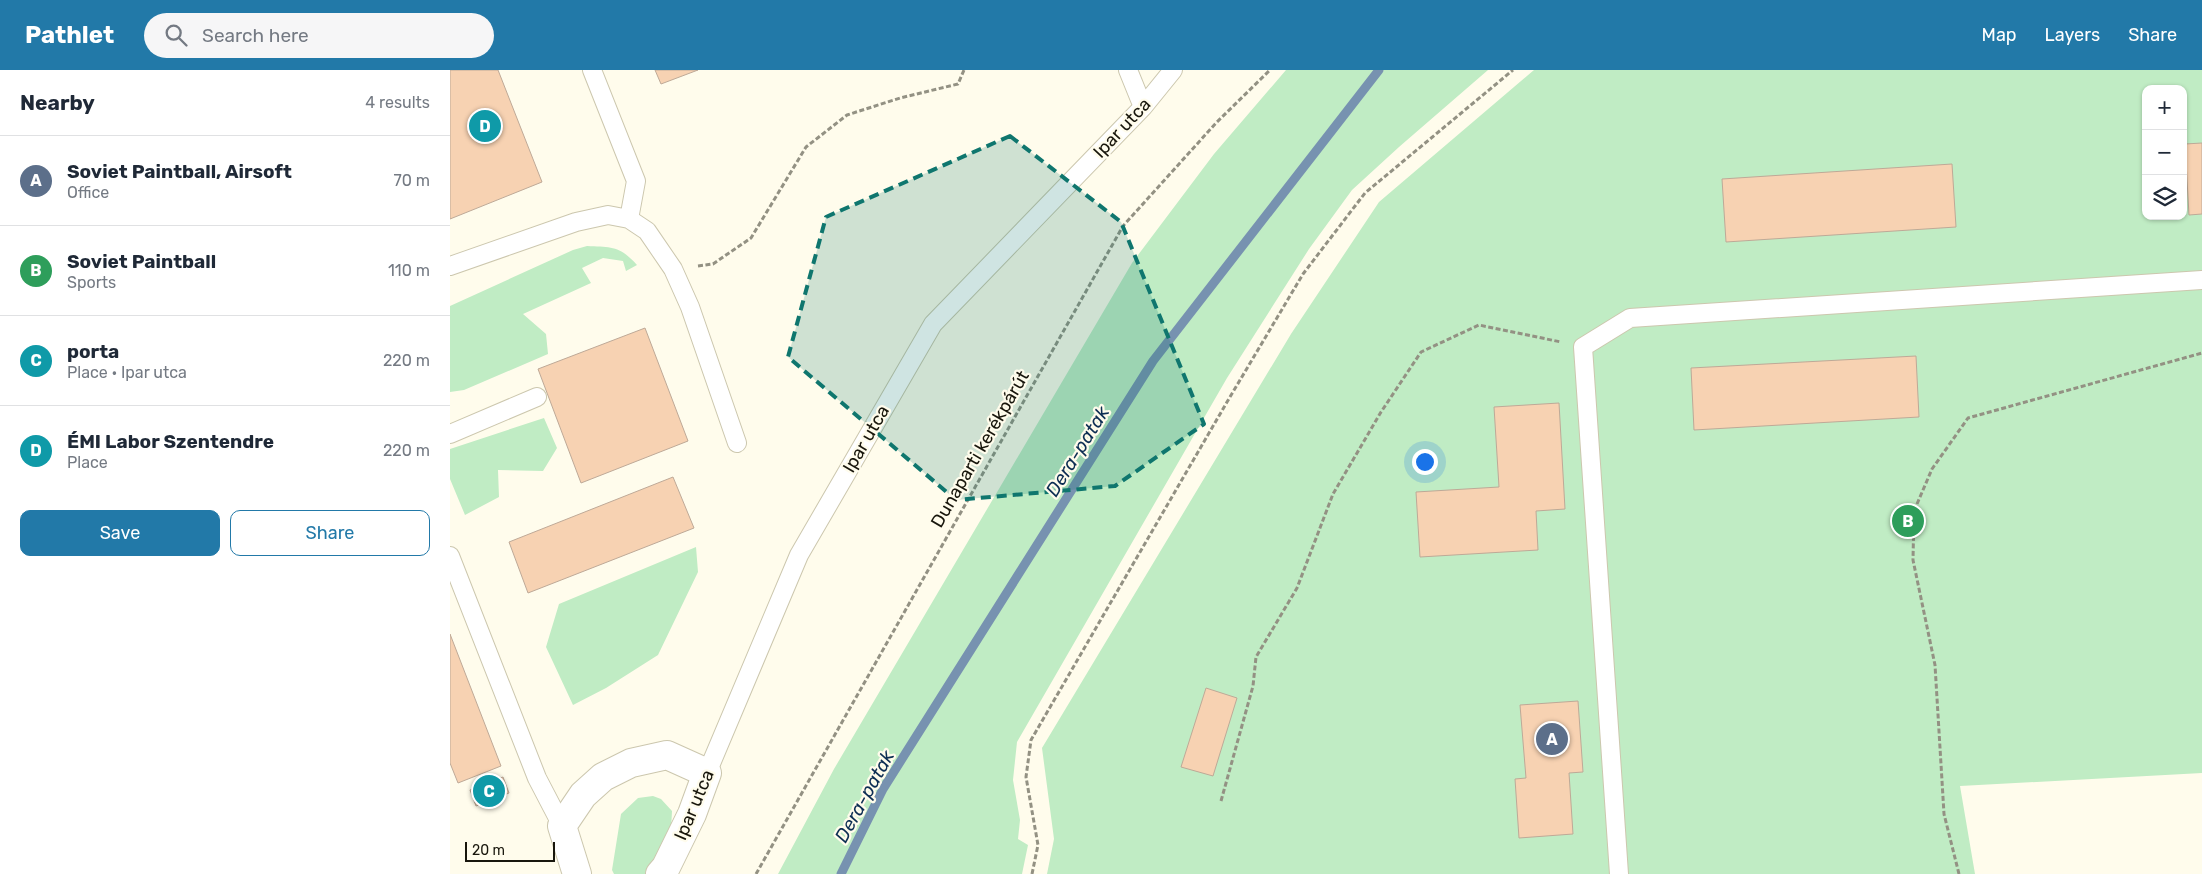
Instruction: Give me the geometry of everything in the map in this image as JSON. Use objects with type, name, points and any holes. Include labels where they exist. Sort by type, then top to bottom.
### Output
[{"type":"street","points":[[577,874],[562,826],[583,795],[603,777],[631,763],[667,755],[707,773]]},
{"type":"street","name":"Ipar utca","points":[[660,874],[666,868],[692,814],[707,773]]},
{"type":"lane","points":[[592,70],[636,181],[629,219]]},
{"type":"lane","points":[[1128,70],[1143,107]]},
{"type":"lane","name":"Ipar utca","points":[[707,773],[799,555],[933,324],[1143,107],[1173,70]]},
{"type":"lane","points":[[450,266],[576,222],[608,215],[629,219],[647,231],[673,269],[690,307],[737,443]]},
{"type":"lane","points":[[1618,874],[1583,347],[1630,318],[2202,280]]},
{"type":"lane","points":[[450,434],[537,397]]},
{"type":"lane","points":[[450,556],[537,778],[562,826]]},
{"type":"path","points":[[673,269],[713,264],[751,238],[806,147],[847,115],[900,98],[958,84],[964,70]]},
{"type":"path","name":"Dunaparti kerékpárút","points":[[756,874],[1123,226],[1216,123],[1270,70]]},
{"type":"path","points":[[1032,874],[1038,845],[1026,777],[1031,740],[1303,274],[1365,193],[1514,70]]},
{"type":"path","points":[[1221,801],[1254,686],[1256,657],[1297,588],[1333,494],[1381,412],[1421,352],[1479,324],[1583,347]]},
{"type":"path","points":[[1959,874],[1944,814],[1935,665],[1913,560],[1914,511],[1932,469],[1968,418],[2202,353]]},
{"type":"highlighted area","points":[[1010,136],[1121,222],[1204,424],[1115,486],[956,500],[788,357],[826,217]]},
{"type":"green space","points":[[1286,70],[1488,70],[1352,190],[1309,249],[1227,378],[1017,742],[1013,780],[1020,820],[1018,839],[1028,845],[1022,874],[778,874],[834,769],[1132,263],[1214,154]]},
{"type":"green space","points":[[1534,70],[2202,70],[2202,773],[1960,786],[1975,874],[1047,874],[1054,839],[1042,748],[1291,334],[1379,202]]},
{"type":"green space","points":[[587,246],[615,249],[626,254],[637,265],[626,271],[623,261],[603,258],[582,268],[591,283],[523,314],[546,334],[548,354],[464,390],[450,392],[450,306],[573,250]]},
{"type":"green space","points":[[544,418],[557,448],[543,471],[498,470],[499,497],[465,515],[450,479],[450,449]]},
{"type":"green space","points":[[696,547],[698,572],[658,655],[606,688],[573,705],[546,647],[559,604]]},
{"type":"green space","points":[[653,796],[661,799],[672,811],[671,830],[649,871],[645,874],[614,874],[612,870],[621,814],[638,798]]},
{"type":"building","points":[[450,70],[498,70],[542,182],[450,219]]},
{"type":"building","points":[[655,70],[698,70],[661,84]]},
{"type":"building","points":[[2202,143],[2202,214],[2189,215],[2187,144]]},
{"type":"building","points":[[1952,164],[1956,227],[1726,242],[1722,179]]},
{"type":"building","points":[[645,328],[688,441],[581,483],[538,369]]},
{"type":"building","points":[[1916,356],[1919,417],[1694,430],[1691,368]]},
{"type":"building","points":[[1559,403],[1565,509],[1536,511],[1538,550],[1420,557],[1416,492],[1499,487],[1494,407]]},
{"type":"building","points":[[673,477],[694,528],[528,593],[509,542]]},
{"type":"building","points":[[450,634],[501,766],[458,783],[450,763]]},
{"type":"building","points":[[1206,688],[1237,698],[1213,776],[1181,767]]},
{"type":"building","points":[[1578,701],[1583,772],[1569,773],[1573,834],[1519,838],[1515,779],[1526,778],[1520,705]]},
{"type":"building","points":[[503,777],[509,793],[476,806],[470,790]]},
{"type":"waterway","name":"Dera-patak","points":[[841,874],[883,789],[1153,361],[1379,70]]},
{"type":"place","name":"ÉMI Labor Szentendre","points":[[485,126]]},
{"type":"place","name":"Soviet Paintball","points":[[1908,521]]},
{"type":"place","name":"Soviet Paintball, Airsoft","points":[[1552,739]]},
{"type":"place","name":"porta","points":[[489,791]]}]
